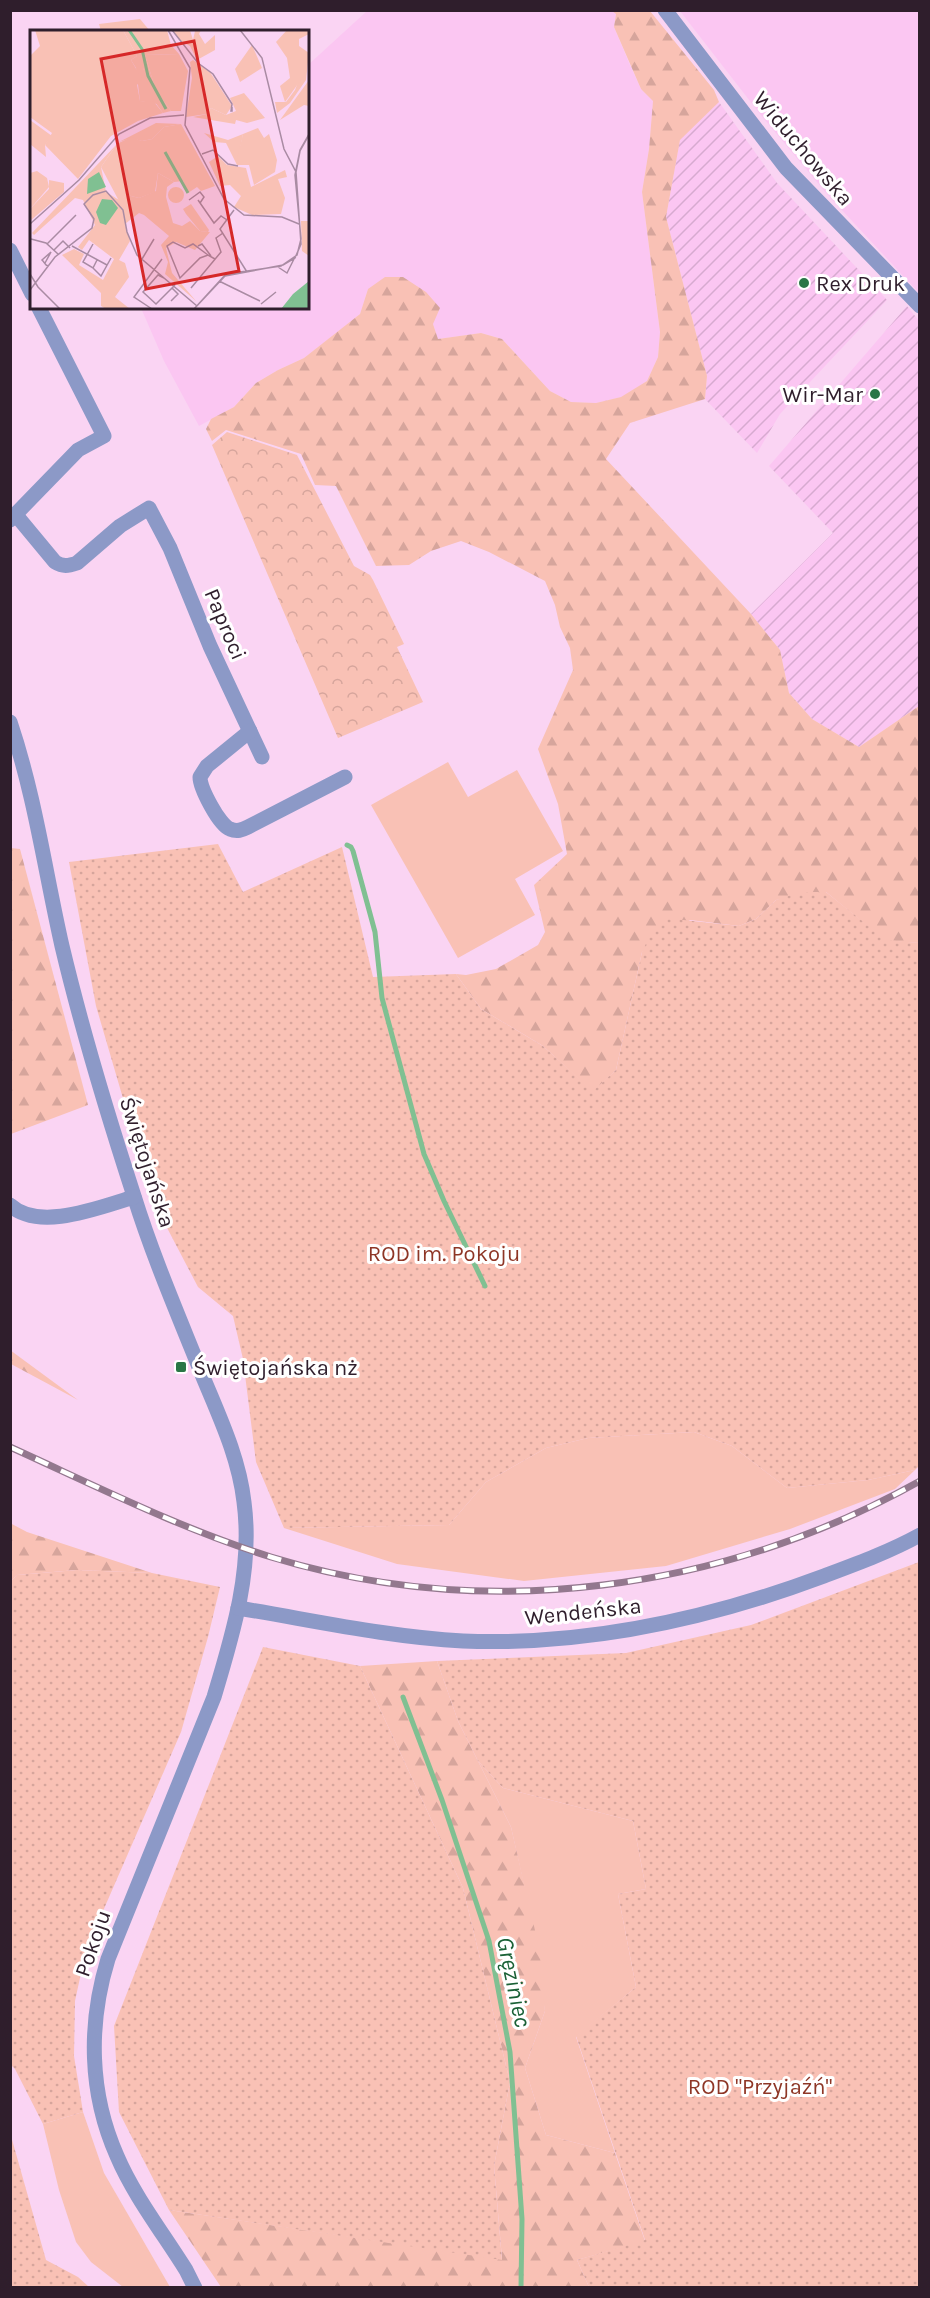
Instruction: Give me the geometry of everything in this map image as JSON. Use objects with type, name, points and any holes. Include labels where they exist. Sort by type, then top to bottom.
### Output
[{"type":"street","name":"Widuchowska","points":[[665,10],[786,168],[920,306]]},
{"type":"street","points":[[10,250],[30,290]]},
{"type":"street","points":[[13,518],[78,450],[104,436],[40,309]]},
{"type":"street","name":"Paproci","points":[[13,518],[55,562],[61,566],[68,566],[77,563],[120,526],[149,508],[170,548],[210,646],[262,757]]},
{"type":"street","name":"Świętojańska","points":[[10,723],[24,763],[62,944],[88,1047],[134,1197],[170,1297],[228,1437],[238,1470],[246,1512],[247,1545],[238,1608]]},
{"type":"street","points":[[250,731],[207,766],[200,777],[202,787],[222,824],[228,829],[240,830],[249,827],[345,777]]},
{"type":"street","points":[[10,1205],[19,1213],[31,1217],[48,1217],[75,1213],[134,1197]]},
{"type":"street","name":"Wendeńska","points":[[238,1608],[401,1634],[463,1641],[502,1641],[600,1634],[721,1611],[833,1573],[920,1535]]},
{"type":"street","name":"Pokoju","points":[[195,2288],[118,2158],[102,2119],[93,2047],[100,1986],[108,1959],[214,1698],[238,1608]]},
{"type":"shaded area","points":[[612,10],[616,13],[614,27],[641,89],[653,101],[642,192],[660,332],[658,357],[647,381],[622,397],[596,403],[571,402],[550,391],[502,339],[481,333],[438,339],[433,324],[368,289],[360,314],[342,329],[304,358],[256,383],[234,407],[199,426],[164,361],[141,309],[309,309],[309,64],[367,11]]},
{"type":"shaded area","points":[[680,11],[919,11],[919,293],[827,194],[760,114]]},
{"type":"shaded area","points":[[719,102],[777,183],[887,300],[780,414],[757,453],[705,399],[707,376],[666,217],[680,139]]},
{"type":"shaded area","points":[[907,306],[920,322],[919,706],[859,747],[812,719],[789,693],[780,650],[751,614],[833,533],[769,466]]},
{"type":"green space","points":[[612,11],[650,11],[714,90],[719,102],[680,140],[666,217],[707,376],[705,399],[630,423],[606,459],[751,614],[780,650],[789,693],[812,719],[859,747],[919,706],[919,943],[886,941],[826,892],[776,900],[756,919],[739,926],[690,920],[642,952],[616,1070],[593,1092],[543,1046],[481,1009],[456,974],[466,975],[496,969],[538,945],[545,932],[534,885],[567,854],[558,804],[538,749],[573,670],[570,648],[560,627],[555,605],[545,581],[489,552],[461,541],[431,551],[409,565],[376,566],[336,486],[315,485],[301,454],[226,430],[212,441],[206,429],[211,419],[234,407],[256,383],[304,358],[360,314],[368,289],[385,277],[403,277],[426,292],[440,308],[433,324],[438,339],[481,333],[502,339],[550,391],[571,402],[596,403],[621,397],[647,381],[658,357],[660,332],[642,192],[653,101],[641,89],[614,27],[616,14]]},
{"type":"green space","points":[[140,19],[149,30],[101,30],[99,24]]},
{"type":"green space","points":[[227,432],[297,455],[354,566],[370,575],[373,580],[404,644],[397,647],[423,702],[338,738],[212,445]]},
{"type":"green space","points":[[448,762],[468,797],[517,770],[563,851],[515,879],[535,915],[458,958],[371,805]]},
{"type":"green space","name":"ROD im. Pokoju","points":[[218,844],[243,892],[342,847],[373,977],[456,974],[481,1009],[543,1046],[593,1091],[616,1070],[642,952],[653,929],[665,918],[739,926],[756,919],[776,900],[800,892],[826,892],[886,940],[919,943],[919,1466],[915,1470],[868,1480],[787,1488],[732,1446],[694,1432],[588,1438],[546,1448],[486,1482],[449,1525],[284,1528],[256,1462],[243,1359],[233,1316],[198,1287],[153,1201],[96,1006],[69,862]]},
{"type":"green space","points":[[11,848],[20,849],[88,1105],[11,1134]]},
{"type":"green space","points":[[10,1350],[78,1400],[11,1364]]},
{"type":"green space","points":[[694,1432],[732,1446],[787,1488],[868,1480],[915,1470],[895,1489],[790,1529],[666,1566],[524,1581],[397,1564],[284,1528],[449,1525],[486,1482],[546,1448],[588,1438]]},
{"type":"green space","points":[[10,1523],[27,1532],[152,1573],[77,1570],[17,1575],[11,1581]]},
{"type":"green space","name":"ROD \"Przyjaźń\"","points":[[919,1562],[919,2287],[589,2287],[577,2260],[645,2240],[576,2036],[636,1987],[618,1894],[646,1889],[633,1821],[503,1788],[478,1761],[458,1721],[437,1661],[626,1653],[751,1625]]},
{"type":"green space","points":[[77,1570],[152,1573],[220,1587],[181,1732],[86,1950],[75,2001],[74,2056],[83,2112],[43,2124],[11,2065],[11,1581],[17,1575]]},
{"type":"green space","points":[[263,1647],[360,1666],[463,1888],[510,2082],[494,2166],[502,2260],[169,2210],[119,2112],[114,2026]]},
{"type":"green space","points":[[437,1661],[458,1721],[511,1827],[540,1952],[545,2011],[525,2068],[546,2135],[615,2153],[645,2241],[577,2260],[589,2287],[221,2287],[169,2210],[502,2259],[494,2166],[510,2082],[463,1888],[360,1666]]},
{"type":"green space","points":[[478,1761],[503,1788],[633,1821],[646,1889],[618,1894],[636,1987],[576,2037],[615,2153],[546,2135],[525,2068],[545,2011],[524,1885],[511,1827]]},
{"type":"green space","points":[[83,2112],[104,2173],[170,2287],[123,2287],[91,2262],[76,2242],[59,2190],[43,2124]]},
{"type":"green space","points":[[11,2136],[46,2260],[78,2277],[89,2287],[11,2287]]},
{"type":"waterway","points":[[347,845],[353,851],[375,932],[382,998],[424,1154],[485,1286]]},
{"type":"waterway","name":"Gręziniec","points":[[403,1697],[442,1800],[489,1941],[510,2052],[522,2219],[521,2288]]},
{"type":"railway","points":[[10,1447],[107,1492],[237,1546],[271,1557],[353,1577],[436,1588],[520,1591],[603,1585],[685,1571],[766,1549],[844,1519],[920,1481]]},
{"type":"place","name":"Rex Druk","points":[[804,283]]},
{"type":"place","name":"Wir-Mar","points":[[875,394]]},
{"type":"place","name":"Świętojańska nż","points":[[181,1367]]}]
